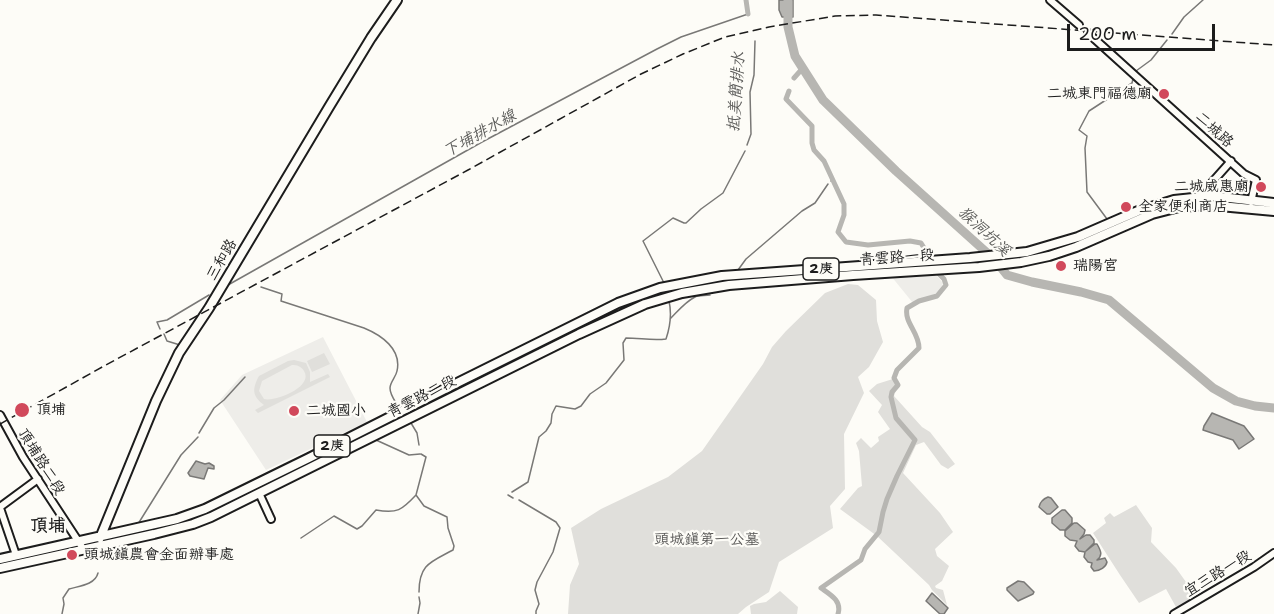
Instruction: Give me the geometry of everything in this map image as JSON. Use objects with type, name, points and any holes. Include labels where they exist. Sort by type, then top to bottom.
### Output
[{"type":"main road","name":"三和路","points":[[96,548],[156,401],[179,353],[209,308],[328,107],[397,0]]},
{"type":"main road","name":"2庚","points":[[1199,197],[1212,196],[1274,203]]},
{"type":"main road","name":"青雲路一段","points":[[681,283],[727,275],[1012,254],[1078,237],[1156,205],[1199,197]]},
{"type":"main road","name":"青雲路一段","points":[[682,293],[729,285],[1021,262],[1076,248],[1152,214],[1179,207],[1209,205],[1247,208]]},
{"type":"main road","name":"2庚","points":[[1247,208],[1274,212]]},
{"type":"main road","name":"青雲路二段","points":[[0,568],[96,548],[193,524],[211,517],[259,493],[310,459],[459,381],[618,303],[681,283]]},
{"type":"main road","name":"青雲路二段","points":[[0,559],[177,519],[205,509],[627,311],[682,293]]},
{"type":"street","points":[[1050,0],[1079,25]]},
{"type":"street","name":"二城路","points":[[1088,33],[1244,174],[1256,180],[1252,200]]},
{"type":"street","points":[[1199,197],[1231,161]]},
{"type":"street","points":[[1247,208],[1252,200]]},
{"type":"street","name":"頂埔路二段","points":[[0,415],[23,457],[84,550]]},
{"type":"street","points":[[16,555],[0,507],[38,479]]},
{"type":"street","points":[[259,493],[271,519]]},
{"type":"street","name":"宜三路一段","points":[[1174,614],[1274,553]]},
{"type":"shaded area","points":[[779,0],[793,0],[793,17],[782,17]]},
{"type":"shaded area","points":[[934,273],[943,283],[941,289],[913,303],[891,276]]},
{"type":"shaded area","name":"二城國小","points":[[323,337],[367,422],[266,470],[220,400],[242,375]]},
{"type":"shaded area","points":[[1212,413],[1244,426],[1254,439],[1239,449],[1233,440],[1203,430]]},
{"type":"shaded area","points":[[196,461],[214,466],[214,469],[208,468],[204,479],[190,476],[188,473]]},
{"type":"shaded area","points":[[1048,497],[1058,507],[1050,514],[1039,507]]},
{"type":"shaded area","points":[[1065,510],[1072,518],[1072,523],[1065,530],[1060,530],[1052,523],[1052,518]]},
{"type":"shaded area","points":[[1074,523],[1085,530],[1080,539],[1090,535],[1094,540],[1086,551],[1097,544],[1101,553],[1097,560],[1105,558],[1107,562],[1105,566],[1094,571],[1091,567],[1092,563],[1084,557],[1085,552],[1079,551],[1075,546],[1077,541],[1065,536],[1065,531]]},
{"type":"shaded area","points":[[1018,581],[1024,582],[1034,592],[1018,601],[1007,588]]},
{"type":"shaded area","points":[[932,593],[948,608],[944,614],[940,614],[926,601]]},
{"type":"green space","name":"頭城鎮第一公墓","points":[[848,284],[858,285],[876,300],[877,321],[883,342],[869,367],[858,377],[864,393],[844,434],[845,489],[830,506],[833,528],[779,562],[769,592],[738,614],[568,614],[570,585],[579,564],[571,528],[601,509],[668,477],[702,451],[763,364],[772,347],[825,293]]},
{"type":"green space","points":[[324,353],[330,364],[312,372],[307,361]]},
{"type":"green space","points":[[288,361],[306,363],[310,372],[310,382],[328,374],[330,377],[258,413],[255,410],[264,405],[254,392],[259,376]],"holes":[[[292,365],[304,371],[306,377],[304,383],[284,396],[264,399],[259,391],[262,381]]]},
{"type":"green space","points":[[896,378],[898,384],[894,396],[922,427],[930,432],[955,464],[948,469],[941,465],[924,442],[916,445],[903,473],[940,513],[953,532],[935,549],[937,556],[949,566],[942,581],[935,586],[943,590],[947,605],[877,536],[840,509],[862,486],[859,451],[856,443],[861,438],[871,448],[879,441],[878,437],[890,429],[878,412],[882,405],[869,391],[877,384]]},
{"type":"green space","points":[[1136,505],[1152,528],[1151,542],[1176,568],[1196,596],[1176,607],[1166,589],[1139,603],[1093,533],[1106,523],[1104,518],[1110,513],[1114,517]]},
{"type":"green space","points":[[780,591],[798,607],[797,614],[751,614],[750,606],[766,602]]},
{"type":"waterway","name":"抵美簡排水","points":[[746,0],[748,14]]},
{"type":"waterway","name":"猴洞坑溪","points":[[788,0],[788,27],[795,56],[823,100],[896,171],[995,260],[1007,275],[1109,300],[1213,388],[1236,401],[1274,408]]},
{"type":"waterway","points":[[1172,34],[1184,17],[1203,0]]},
{"type":"waterway","name":"下埔排水線","points":[[228,285],[482,142],[657,49],[681,37],[748,14]]},
{"type":"waterway","points":[[1135,74],[1151,60],[1167,40]]},
{"type":"waterway","name":"抵美簡排水","points":[[747,145],[751,134],[750,92],[754,75],[755,41]]},
{"type":"waterway","points":[[794,78],[802,69]]},
{"type":"waterway","points":[[1107,219],[1087,192],[1085,148],[1087,136],[1079,130],[1089,111],[1132,83],[1133,79]]},
{"type":"waterway","points":[[789,91],[786,99],[812,126],[814,150],[824,161],[844,204],[844,215],[838,232],[846,242],[868,245],[910,241],[921,243],[929,256]]},
{"type":"waterway","name":"抵美簡排水","points":[[665,285],[643,241],[673,218],[686,223],[723,193],[745,151]]},
{"type":"waterway","points":[[738,270],[746,259],[802,211],[815,203],[828,184]]},
{"type":"waterway","points":[[838,614],[837,602],[821,588],[861,560],[865,549],[879,532],[887,499],[915,440],[896,418],[891,397],[898,385],[894,378],[897,370],[919,348],[917,337],[908,318],[907,308],[919,301],[937,296],[946,285],[938,273]]},
{"type":"waterway","points":[[261,287],[282,294],[281,301],[364,328],[389,344],[398,363],[390,388],[398,406]]},
{"type":"waterway","name":"下埔排水線","points":[[160,329],[157,322],[167,320],[209,295]]},
{"type":"waterway","points":[[670,319],[691,299],[710,295]]},
{"type":"waterway","name":"抵美簡排水","points":[[512,492],[528,482],[539,437],[551,423],[556,406],[575,409],[581,406],[590,394],[606,383],[624,360],[623,343],[626,338],[666,339],[670,320],[669,301]]},
{"type":"waterway","name":"下埔排水線","points":[[164,334],[167,341],[180,345]]},
{"type":"waterway","points":[[199,433],[214,408],[245,377]]},
{"type":"waterway","points":[[411,423],[417,433],[419,445]]},
{"type":"waterway","points":[[138,524],[181,455],[198,437]]},
{"type":"waterway","points":[[376,440],[409,455],[420,454]]},
{"type":"waterway","points":[[419,592],[421,575],[424,570],[433,561],[453,550],[454,546],[447,517],[424,506],[416,495],[426,457],[421,454]]},
{"type":"waterway","points":[[301,538],[334,516],[357,529],[376,510],[399,510],[416,495]]},
{"type":"waterway","name":"抵美簡排水","points":[[508,495],[513,498]]},
{"type":"waterway","points":[[519,500],[556,522],[560,528],[553,552],[537,582],[535,590],[539,604],[536,614]]},
{"type":"waterway","points":[[62,614],[63,598],[69,589],[90,583],[98,573]]},
{"type":"waterway","points":[[418,614],[419,597]]},
{"type":"tunnel","points":[[1079,25],[1088,33]]},
{"type":"railway","points":[[0,424],[641,74],[725,37],[835,16],[876,15],[1274,45]]},
{"type":"place","name":"二城東門福德廟","points":[[1164,94]]},
{"type":"place","name":"二城威惠廟","points":[[1261,187]]},
{"type":"place","name":"全家便利商店","points":[[1126,207]]},
{"type":"place","name":"瑞陽宮","points":[[1061,266]]},
{"type":"place","name":"頂埔","points":[[22,410]]},
{"type":"place","name":"二城國小","points":[[294,411]]},
{"type":"place","name":"頭城鎮農會金面辦事處","points":[[72,555]]},
{"type":"district","name":"頂埔","points":[[48,526]]}]
